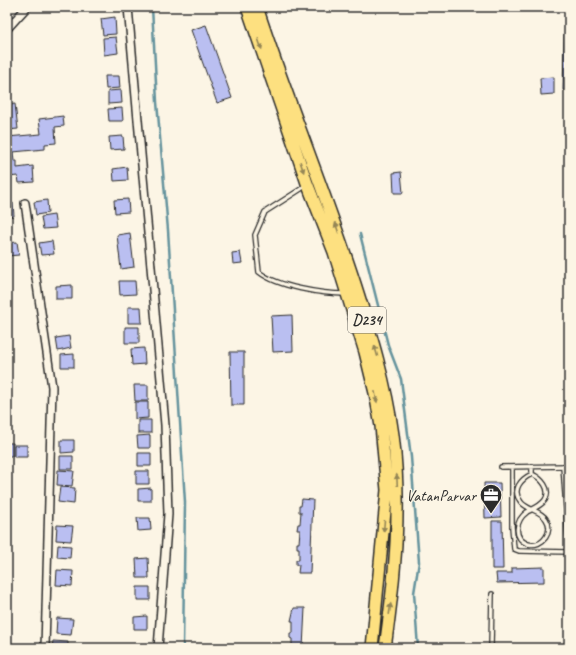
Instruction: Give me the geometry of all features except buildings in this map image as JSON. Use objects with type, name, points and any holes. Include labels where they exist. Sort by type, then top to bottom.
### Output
[{"type":"main road","name":"D234","points":[[247,7],[307,183],[334,252],[365,352],[375,394],[381,426],[387,490],[372,648]]},
{"type":"main road","name":"D234","points":[[257,7],[336,223],[378,356],[387,397],[393,435],[398,499],[393,590],[385,648]]},
{"type":"street","points":[[7,29],[28,7]]},
{"type":"street","points":[[128,7],[165,425],[168,514],[158,648]]},
{"type":"street","points":[[25,203],[52,387],[45,648]]},
{"type":"lane","points":[[307,183],[302,189],[265,212],[255,235],[259,272],[268,279],[318,292],[346,294]]},
{"type":"lane","points":[[532,466],[532,474]]},
{"type":"lane","points":[[512,467],[512,527],[514,549],[519,552],[569,552],[563,466]]},
{"type":"lane","points":[[501,467],[569,466]]},
{"type":"lane","points":[[532,474],[525,477],[519,483],[516,491],[518,499],[524,506],[532,510],[545,518],[549,525],[549,532],[545,539],[535,544],[528,544],[520,537],[516,528],[518,521],[532,510],[546,500],[547,492],[545,484],[539,477],[532,474]]},
{"type":"lane","points":[[490,648],[492,594]]},
{"type":"waterway","points":[[152,7],[157,102],[168,230],[185,502],[183,648]]},
{"type":"waterway","points":[[360,234],[388,345],[401,379],[411,457],[419,562],[414,593],[418,648]]},
{"type":"place","name":"VatanParvar","points":[[491,514]]}]
